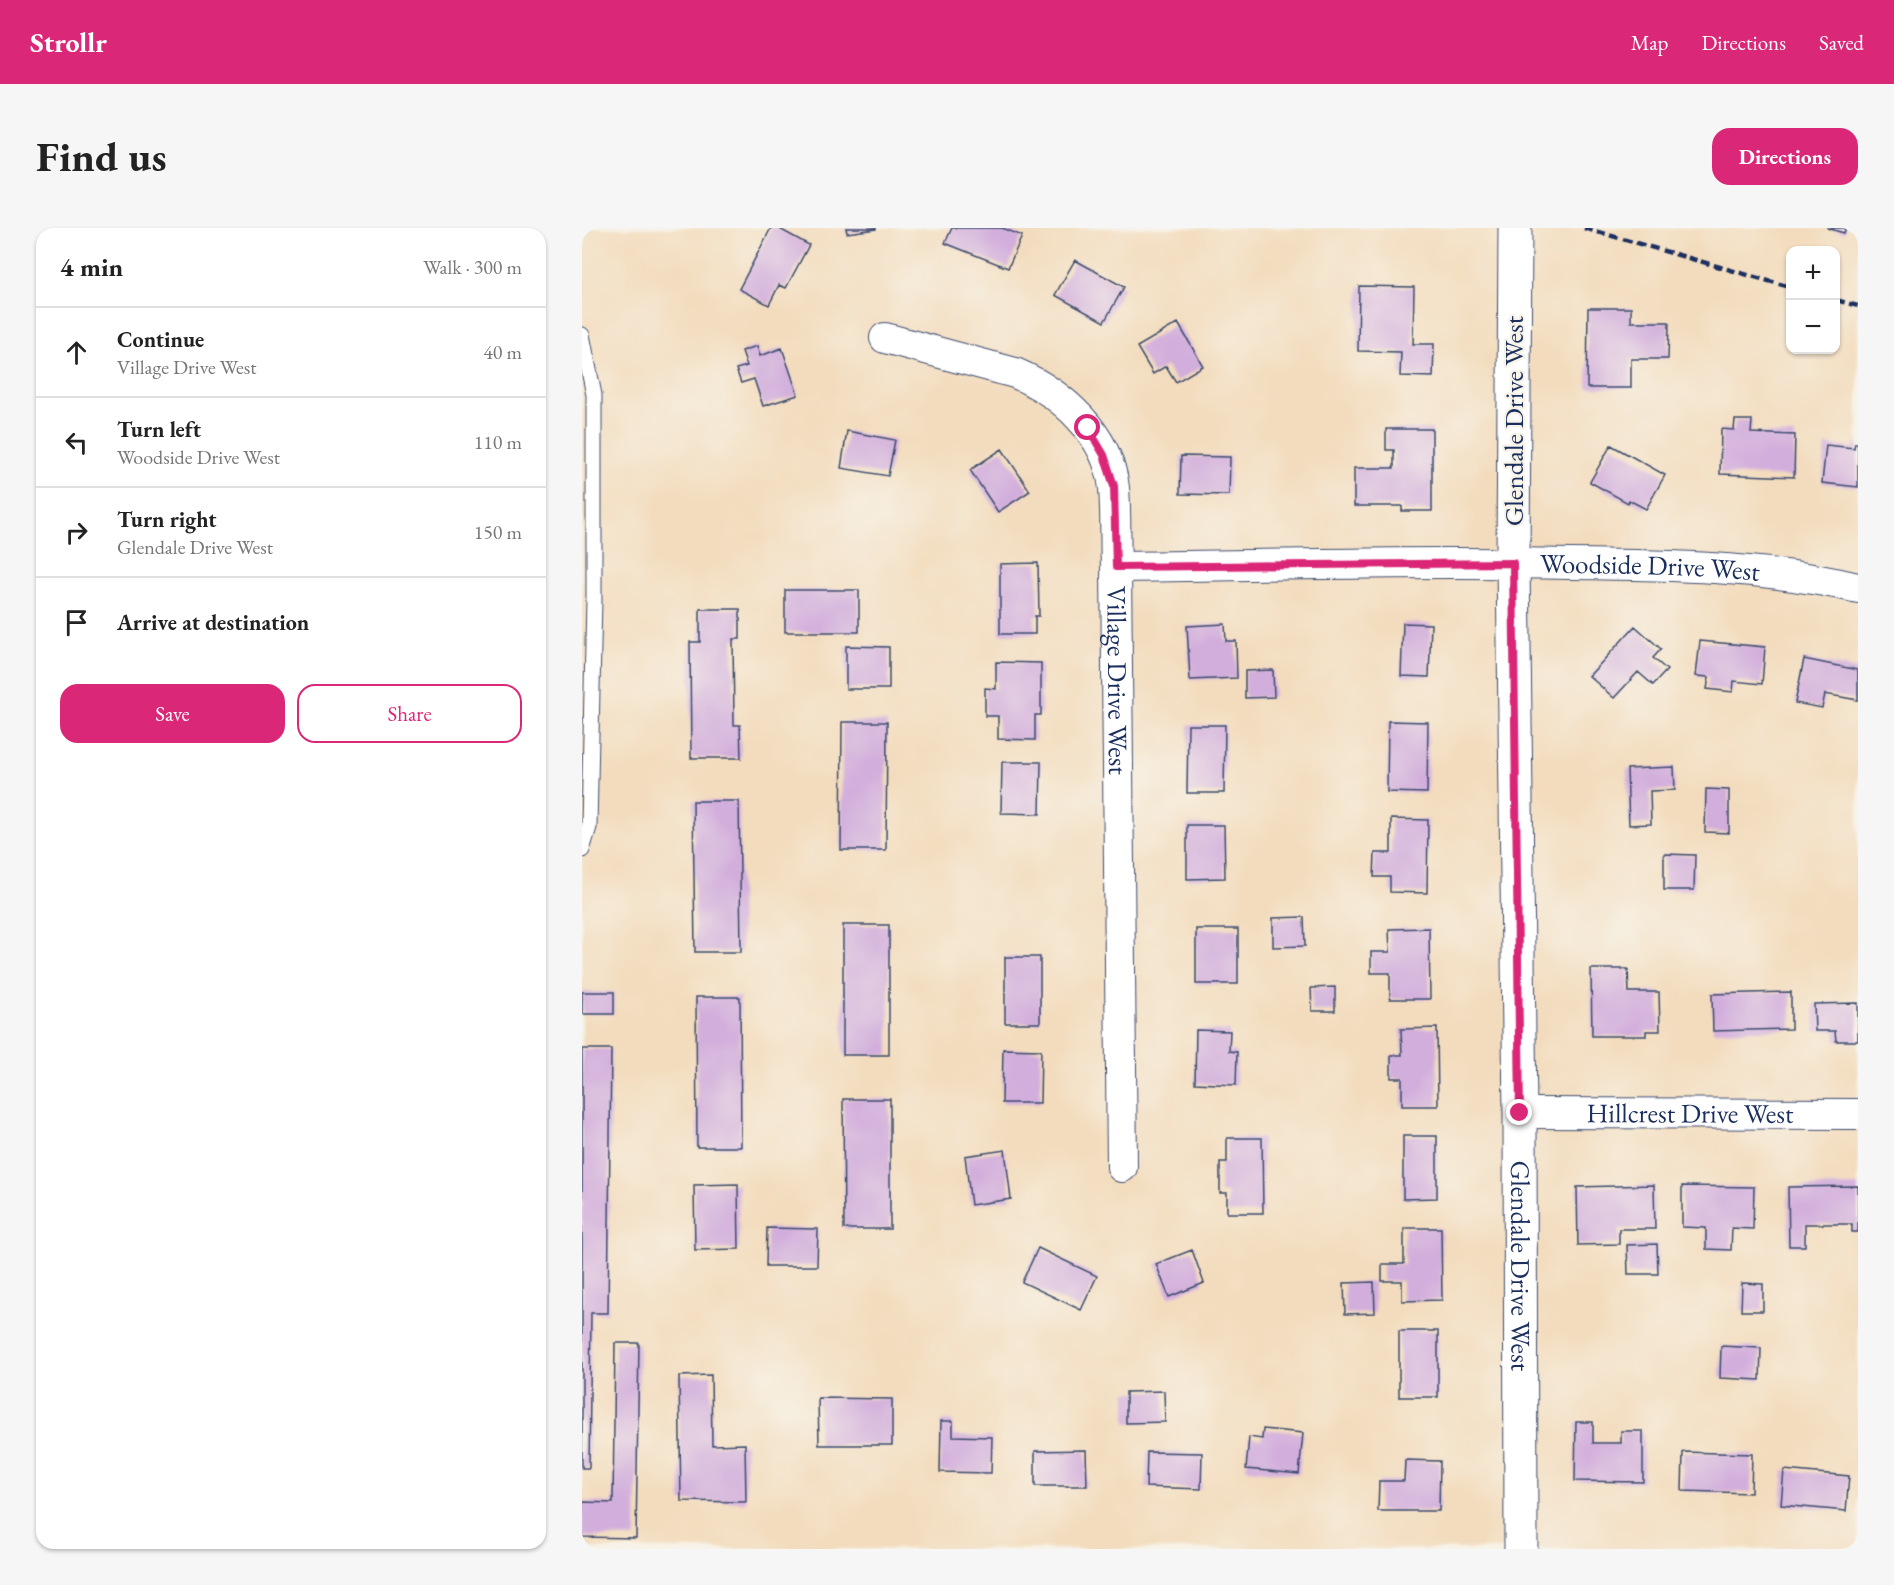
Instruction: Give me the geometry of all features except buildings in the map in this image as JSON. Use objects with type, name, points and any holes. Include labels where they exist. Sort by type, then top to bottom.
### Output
[{"type":"street","name":"Glendale Drive West","points":[[1515,228],[1513,563],[1520,1113],[1521,1549]]},
{"type":"street","name":"Village Drive West","points":[[885,338],[1015,373],[1035,382],[1070,407],[1088,428],[1104,455],[1114,486],[1122,1167]]},
{"type":"street","name":"Woodside Drive West","points":[[1116,567],[1513,563],[1674,565],[1745,571],[1832,582],[1858,588]]},
{"type":"street","name":"Hillcrest Drive West","points":[[1520,1113],[1858,1114]]},
{"type":"lane","points":[[582,335],[594,395],[594,599],[589,827],[582,850]]},
{"type":"railway","points":[[1584,228],[1786,286]]},
{"type":"railway","points":[[1840,301],[1858,306]]},
{"type":"route","points":[[1088,428],[1104,455],[1114,486],[1116,567],[1513,563],[1520,1113]]}]
